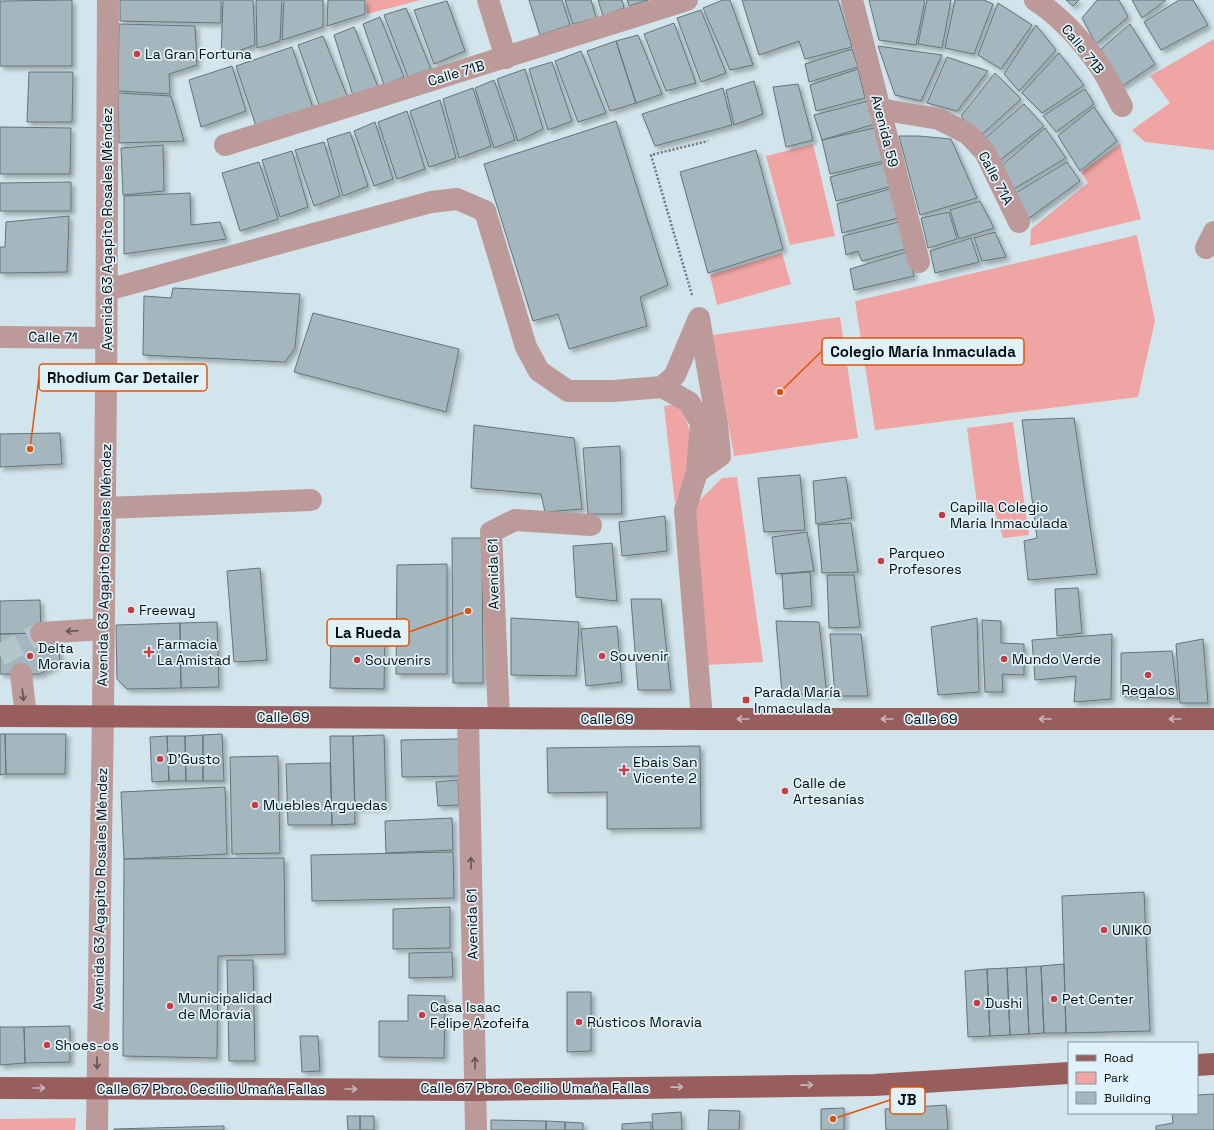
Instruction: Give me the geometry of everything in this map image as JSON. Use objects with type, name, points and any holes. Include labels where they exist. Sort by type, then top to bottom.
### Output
[{"type":"main road","name":"Calle 69","points":[[0,716],[702,720],[1214,719]]},
{"type":"main road","points":[[1198,1065],[1214,1064]]},
{"type":"main road","name":"Calle 67 Pbro. Cecilio Umaña Fallas","points":[[0,1088],[476,1090],[874,1085],[1068,1073]]},
{"type":"street","name":"Avenida 63 Agapito Rosales Méndez","points":[[97,1130],[104,629],[108,0]]},
{"type":"street","points":[[488,0],[506,58]]},
{"type":"street","name":"Calle 71B","points":[[225,145],[687,0]]},
{"type":"street","name":"Avenida 59","points":[[852,0],[919,262]]},
{"type":"street","name":"Calle 71B","points":[[1035,0],[1074,34],[1101,68],[1122,106]]},
{"type":"street","name":"Calle 71A","points":[[879,108],[939,119],[968,134],[985,152],[1019,222]]},
{"type":"street","points":[[107,290],[431,202],[457,199],[485,211],[526,347],[539,371],[568,391],[613,391],[662,387],[689,402],[701,423],[697,472],[685,510],[702,720]]},
{"type":"street","points":[[662,387],[675,375],[699,318]]},
{"type":"street","points":[[697,472],[720,456],[717,423],[699,318]]},
{"type":"street","name":"Calle 71","points":[[0,337],[106,338]]},
{"type":"street","points":[[105,508],[311,500]]},
{"type":"street","name":"Avenida 61","points":[[498,718],[491,532],[515,520],[591,525]]},
{"type":"street","points":[[41,632],[104,629]]},
{"type":"street","points":[[21,674],[26,716]]},
{"type":"street","name":"Avenida 61","points":[[468,718],[476,1130]]},
{"type":"path","points":[[699,318],[652,155],[708,141]]},
{"type":"green space","points":[[366,0],[421,0],[367,14]]},
{"type":"green space","points":[[1214,39],[1214,150],[1145,142],[1132,130],[1170,103],[1150,76]]},
{"type":"green space","points":[[813,144],[835,236],[790,245],[766,156]]},
{"type":"green space","points":[[1120,144],[1141,219],[1030,246],[1031,229],[1088,183],[1081,172]]},
{"type":"green space","points":[[1137,235],[1155,321],[1138,397],[875,430],[855,301]]},
{"type":"green space","points":[[782,253],[791,284],[717,305],[710,275]]},
{"type":"green space","points":[[840,317],[858,438],[734,456],[713,335]]},
{"type":"green space","points":[[678,404],[689,429],[690,454],[675,504],[664,406]]},
{"type":"green space","points":[[1013,422],[1029,535],[1003,538],[994,510],[978,512],[967,428]]},
{"type":"green space","points":[[737,477],[763,662],[707,665],[691,509],[722,478]]},
{"type":"green space","points":[[76,1118],[75,1130],[0,1130],[0,1119]]},
{"type":"building","points":[[72,0],[72,66],[0,66],[0,1]]},
{"type":"building","points":[[120,0],[221,0],[221,23],[120,21]]},
{"type":"building","points":[[223,0],[253,0],[255,45],[221,57]]},
{"type":"building","points":[[256,0],[282,0],[280,41],[257,48]]},
{"type":"building","points":[[284,0],[323,0],[323,27],[282,40]]},
{"type":"building","points":[[328,0],[365,0],[365,14],[327,26]]},
{"type":"building","points":[[529,0],[562,0],[570,25],[540,35]]},
{"type":"building","points":[[565,0],[591,0],[596,18],[573,24]]},
{"type":"building","points":[[598,0],[622,0],[624,8],[603,16]]},
{"type":"building","points":[[627,0],[648,0],[629,6]]},
{"type":"building","points":[[723,0],[730,0],[753,65],[730,70],[703,8]]},
{"type":"building","points":[[742,0],[838,0],[852,47],[805,59],[799,41],[759,55]]},
{"type":"building","points":[[869,0],[925,0],[916,45],[879,40]]},
{"type":"building","points":[[927,0],[951,0],[942,48],[918,44]]},
{"type":"building","points":[[955,0],[984,0],[993,4],[974,54],[945,48]]},
{"type":"building","points":[[1066,0],[1079,0],[1073,6]]},
{"type":"building","points":[[1097,0],[1119,0],[1128,17],[1096,44],[1082,18]]},
{"type":"building","points":[[1132,0],[1166,0],[1142,18]]},
{"type":"building","points":[[1179,0],[1193,0],[1208,25],[1161,50],[1144,22]]},
{"type":"building","points":[[447,1],[465,51],[434,64],[414,10]]},
{"type":"building","points":[[998,3],[1032,25],[1001,69],[978,55]]},
{"type":"building","points":[[406,8],[431,69],[408,77],[384,15]]},
{"type":"building","points":[[701,10],[726,73],[701,82],[677,18]]},
{"type":"building","points":[[380,17],[404,77],[384,85],[363,24]]},
{"type":"building","points":[[674,23],[696,83],[666,91],[644,34]]},
{"type":"building","points":[[119,24],[195,26],[197,65],[169,74],[170,94],[118,91]]},
{"type":"building","points":[[1130,24],[1155,64],[1121,87],[1101,49]]},
{"type":"building","points":[[1036,25],[1056,50],[1019,91],[1004,74]]},
{"type":"building","points":[[354,27],[378,87],[353,96],[334,35]]},
{"type":"building","points":[[638,35],[662,94],[636,103],[616,41]]},
{"type":"building","points":[[323,36],[347,96],[320,108],[298,45]]},
{"type":"building","points":[[616,41],[636,103],[610,111],[587,51]]},
{"type":"building","points":[[878,46],[942,55],[921,101],[895,95]]},
{"type":"building","points":[[292,47],[313,108],[256,126],[236,66]]},
{"type":"building","points":[[852,49],[858,67],[809,82],[805,64]]},
{"type":"building","points":[[581,51],[606,113],[578,122],[555,61]]},
{"type":"building","points":[[1059,53],[1084,85],[1042,113],[1022,93]]},
{"type":"building","points":[[947,57],[988,71],[957,111],[927,103]]},
{"type":"building","points":[[552,62],[572,121],[548,130],[529,69]]},
{"type":"building","points":[[232,66],[246,111],[201,127],[189,80]]},
{"type":"building","points":[[525,69],[543,129],[518,141],[497,79]]},
{"type":"building","points":[[858,69],[865,98],[816,111],[810,85]]},
{"type":"building","points":[[29,72],[73,72],[72,122],[27,122]]},
{"type":"building","points":[[995,73],[1021,99],[978,138],[961,116]]},
{"type":"building","points":[[494,80],[515,140],[494,148],[475,88]]},
{"type":"building","points":[[754,81],[763,114],[734,125],[726,90]]},
{"type":"building","points":[[798,84],[813,140],[786,147],[773,87]]},
{"type":"building","points":[[473,88],[491,146],[459,158],[443,99]]},
{"type":"building","points":[[723,88],[732,125],[655,146],[642,114]]},
{"type":"building","points":[[1085,89],[1094,104],[1056,132],[1043,116]]},
{"type":"building","points":[[118,93],[171,96],[184,141],[119,143]]},
{"type":"building","points":[[440,100],[456,158],[429,167],[410,111]]},
{"type":"building","points":[[868,101],[875,124],[822,140],[814,115]]},
{"type":"building","points":[[1024,104],[1044,126],[995,164],[981,142]]},
{"type":"building","points":[[1094,107],[1117,141],[1080,171],[1058,136]]},
{"type":"building","points":[[407,111],[425,169],[397,179],[378,122]]},
{"type":"building","points":[[616,121],[668,285],[640,297],[647,326],[569,349],[558,314],[533,321],[484,164]]},
{"type":"building","points":[[375,122],[393,179],[374,186],[354,131]]},
{"type":"building","points":[[0,127],[71,128],[70,174],[0,174]]},
{"type":"building","points":[[874,128],[883,161],[830,174],[822,140]]},
{"type":"building","points":[[1045,128],[1066,158],[1012,190],[998,169]]},
{"type":"building","points":[[350,132],[368,186],[343,196],[327,139]]},
{"type":"building","points":[[899,136],[951,139],[977,198],[920,215]]},
{"type":"building","points":[[324,142],[340,196],[314,206],[295,150]]},
{"type":"building","points":[[163,145],[164,191],[123,195],[121,148]]},
{"type":"building","points":[[756,150],[783,249],[708,273],[680,172]]},
{"type":"building","points":[[292,151],[308,207],[280,217],[262,160]]},
{"type":"building","points":[[259,162],[278,219],[240,231],[222,173]]},
{"type":"building","points":[[1067,162],[1080,181],[1028,219],[1014,194]]},
{"type":"building","points":[[884,163],[889,187],[836,201],[830,177]]},
{"type":"building","points":[[71,182],[71,211],[0,211],[0,183]]},
{"type":"building","points":[[890,189],[898,218],[842,233],[837,204]]},
{"type":"building","points":[[190,193],[191,225],[220,222],[226,239],[124,254],[124,196]]},
{"type":"building","points":[[980,201],[994,228],[959,239],[950,210]]},
{"type":"building","points":[[949,212],[957,239],[928,248],[921,218]]},
{"type":"building","points":[[69,216],[67,272],[0,273],[0,247],[5,247],[6,222]]},
{"type":"building","points":[[899,222],[905,249],[862,261],[858,251],[846,255],[843,236]]},
{"type":"building","points":[[995,232],[1006,257],[982,261],[974,238]]},
{"type":"building","points":[[971,238],[979,262],[935,273],[930,251]]},
{"type":"building","points":[[907,252],[914,276],[854,290],[850,269]]},
{"type":"building","points":[[173,288],[300,294],[295,348],[285,362],[143,355],[144,296],[171,298]]},
{"type":"building","points":[[313,313],[459,349],[446,412],[294,372]]},
{"type":"building","points":[[1074,418],[1097,574],[1028,580],[1024,541],[1037,538],[1022,420]]},
{"type":"building","points":[[474,425],[574,438],[582,509],[545,512],[541,494],[471,488]]},
{"type":"building","points":[[60,433],[62,464],[0,467],[0,434]]},
{"type":"building","points":[[620,446],[622,514],[588,514],[583,448]]},
{"type":"building","points":[[800,475],[805,530],[764,532],[758,478]]},
{"type":"building","points":[[846,477],[852,518],[816,524],[813,481]]},
{"type":"building","points":[[665,516],[667,551],[622,556],[619,522]]},
{"type":"building","points":[[851,523],[858,572],[822,573],[818,525]]},
{"type":"building","points":[[807,532],[814,571],[776,574],[772,537]]},
{"type":"building","points":[[452,538],[482,538],[483,683],[453,683]]},
{"type":"building","points":[[612,543],[617,601],[576,597],[573,546]]},
{"type":"building","points":[[447,564],[447,674],[396,674],[397,565]]},
{"type":"building","points":[[260,568],[267,660],[234,662],[227,571]]},
{"type":"building","points":[[810,572],[812,606],[784,609],[782,574]]},
{"type":"building","points":[[827,575],[854,575],[860,627],[829,628]]},
{"type":"building","points":[[1078,588],[1082,633],[1057,636],[1055,589]]},
{"type":"building","points":[[631,599],[661,599],[671,690],[638,690]]},
{"type":"building","points":[[40,600],[41,633],[0,634],[0,601]]},
{"type":"building","points":[[511,618],[579,622],[576,676],[511,675]]},
{"type":"building","points":[[977,618],[979,692],[938,695],[931,627]]},
{"type":"building","name":"Mundo Verde","points":[[982,620],[1001,621],[1001,643],[1024,644],[1024,675],[1002,674],[1003,692],[985,692]]},
{"type":"building","points":[[776,621],[819,622],[827,696],[782,694]]},
{"type":"building","points":[[217,622],[219,687],[181,688],[180,623]]},
{"type":"building","name":"Farmacia La Amistad","points":[[180,623],[181,688],[127,689],[117,679],[116,625]]},
{"type":"building","name":"Souvenir","points":[[617,626],[622,682],[586,686],[581,629]]},
{"type":"building","name":"Souvenirs","points":[[331,631],[385,631],[384,689],[330,688]]},
{"type":"building","name":"Delta Moravia","points":[[41,633],[59,650],[60,663],[40,674],[0,674],[0,634]]},
{"type":"building","points":[[830,634],[861,634],[868,696],[835,696]]},
{"type":"building","points":[[1112,634],[1111,699],[1074,702],[1076,676],[1035,680],[1032,640]]},
{"type":"building","points":[[1203,639],[1208,703],[1180,703],[1176,644]]},
{"type":"building","name":"Regalos","points":[[1172,651],[1178,699],[1121,696],[1121,653]]},
{"type":"building","points":[[0,734],[5,734],[6,774],[0,775]]},
{"type":"building","points":[[5,734],[66,734],[65,774],[6,774]]},
{"type":"building","points":[[222,734],[224,781],[203,781],[203,735]]},
{"type":"building","points":[[203,735],[203,781],[186,781],[185,736]]},
{"type":"building","points":[[384,735],[386,807],[355,808],[353,736]]},
{"type":"building","name":"D'Gusto","points":[[167,736],[169,781],[152,782],[150,737]]},
{"type":"building","points":[[167,736],[185,736],[186,781],[169,781]]},
{"type":"building","points":[[330,736],[353,736],[355,824],[332,825]]},
{"type":"building","points":[[459,739],[460,776],[402,777],[401,740]]},
{"type":"building","name":"Ebais San Vicente 2","points":[[700,746],[701,828],[607,829],[607,792],[548,793],[547,748]]},
{"type":"building","name":"Muebles Arguedas","points":[[278,756],[280,853],[232,854],[230,757]]},
{"type":"building","points":[[330,763],[332,825],[288,825],[286,764]]},
{"type":"building","points":[[458,780],[459,805],[438,806],[436,782]]},
{"type":"building","points":[[225,787],[227,854],[124,859],[121,792]]},
{"type":"building","points":[[452,818],[453,850],[386,853],[385,821]]},
{"type":"building","points":[[453,852],[454,898],[312,901],[311,855]]},
{"type":"building","name":"Municipalidad de Moravia","points":[[284,858],[285,954],[218,956],[217,1058],[123,1056],[124,859]]},
{"type":"building","name":"UNIKO","points":[[1144,892],[1150,1031],[1066,1033],[1062,896]]},
{"type":"building","points":[[450,907],[450,948],[393,949],[393,909]]},
{"type":"building","points":[[452,952],[453,977],[409,978],[409,953]]},
{"type":"building","points":[[227,960],[253,960],[255,1061],[229,1061]]},
{"type":"building","name":"Pet Center","points":[[1064,964],[1066,1033],[1044,1033],[1041,966]]},
{"type":"building","points":[[1041,966],[1044,1033],[1029,1034],[1026,967]]},
{"type":"building","name":"Dushi","points":[[1026,967],[1029,1034],[1010,1035],[1007,968]]},
{"type":"building","points":[[1007,968],[1010,1035],[990,1036],[987,969]]},
{"type":"building","name":"Dushi","points":[[987,969],[990,1036],[968,1037],[965,971]]},
{"type":"building","name":"Rústicos Moravia","points":[[567,992],[591,992],[591,1051],[567,1052]]},
{"type":"building","points":[[408,995],[445,996],[444,1058],[379,1057],[379,1021],[408,1021]]},
{"type":"building","name":"Shoes-os","points":[[70,1026],[70,1062],[25,1063],[24,1027]]},
{"type":"building","points":[[0,1027],[24,1027],[25,1063],[0,1065]]},
{"type":"building","points":[[300,1036],[318,1036],[320,1071],[302,1072]]},
{"type":"building","points":[[1214,1094],[1214,1130],[1156,1130],[1156,1126],[1173,1123],[1172,1114],[1198,1114],[1198,1095]]},
{"type":"building","points":[[946,1105],[948,1130],[886,1130],[885,1109]]},
{"type":"building","points":[[844,1108],[844,1130],[821,1130],[821,1109]]},
{"type":"building","points":[[709,1110],[740,1111],[739,1130],[708,1130]]},
{"type":"building","points":[[681,1112],[682,1130],[653,1130],[652,1114]]},
{"type":"building","points":[[347,1116],[360,1116],[360,1130],[348,1130]]},
{"type":"building","points":[[360,1116],[374,1116],[374,1130],[360,1130]]},
{"type":"building","points":[[491,1120],[546,1121],[546,1130],[491,1130]]},
{"type":"building","points":[[546,1121],[565,1122],[565,1130],[546,1130]]},
{"type":"building","points":[[565,1122],[583,1123],[583,1130],[565,1130]]},
{"type":"building","points":[[651,1122],[651,1130],[622,1130],[622,1124]]},
{"type":"building","points":[[224,1126],[224,1130],[114,1130],[114,1129]]},
{"type":"tunnel","points":[[0,655],[41,633]]},
{"type":"place","name":"La Gran Fortuna","points":[[137,54]]},
{"type":"place","name":"Colegio María Inmaculada","points":[[780,392]]},
{"type":"place","name":"Rhodium Car Detailer","points":[[30,449]]},
{"type":"place","name":"Capilla Colegio María Inmaculada","points":[[942,515]]},
{"type":"place","name":"Parqueo Profesores","points":[[881,561]]},
{"type":"place","name":"Freeway","points":[[131,610]]},
{"type":"place","name":"La Rueda","points":[[468,611]]},
{"type":"place","name":"Farmacia La Amistad","points":[[149,652]]},
{"type":"place","name":"Delta Moravia","points":[[30,656]]},
{"type":"place","name":"Souvenir","points":[[602,656]]},
{"type":"place","name":"Mundo Verde","points":[[1004,659]]},
{"type":"place","name":"Souvenirs","points":[[357,660]]},
{"type":"place","name":"Regalos","points":[[1148,675]]},
{"type":"place","name":"Parada María Inmaculada","points":[[746,700]]},
{"type":"place","name":"D'Gusto","points":[[160,759]]},
{"type":"place","name":"Ebais San Vicente 2","points":[[624,770]]},
{"type":"place","name":"Calle de Artesanías","points":[[785,791]]},
{"type":"place","name":"Muebles Arguedas","points":[[255,805]]},
{"type":"place","name":"UNIKO","points":[[1104,930]]},
{"type":"place","name":"Pet Center","points":[[1054,999]]},
{"type":"place","name":"Dushi","points":[[977,1003]]},
{"type":"place","name":"Municipalidad de Moravia","points":[[170,1006]]},
{"type":"place","name":"Casa Isaac Felipe Azofeifa","points":[[422,1015]]},
{"type":"place","name":"Rústicos Moravia","points":[[579,1022]]},
{"type":"place","name":"Shoes-os","points":[[47,1045]]},
{"type":"place","name":"JB","points":[[833,1119]]}]
